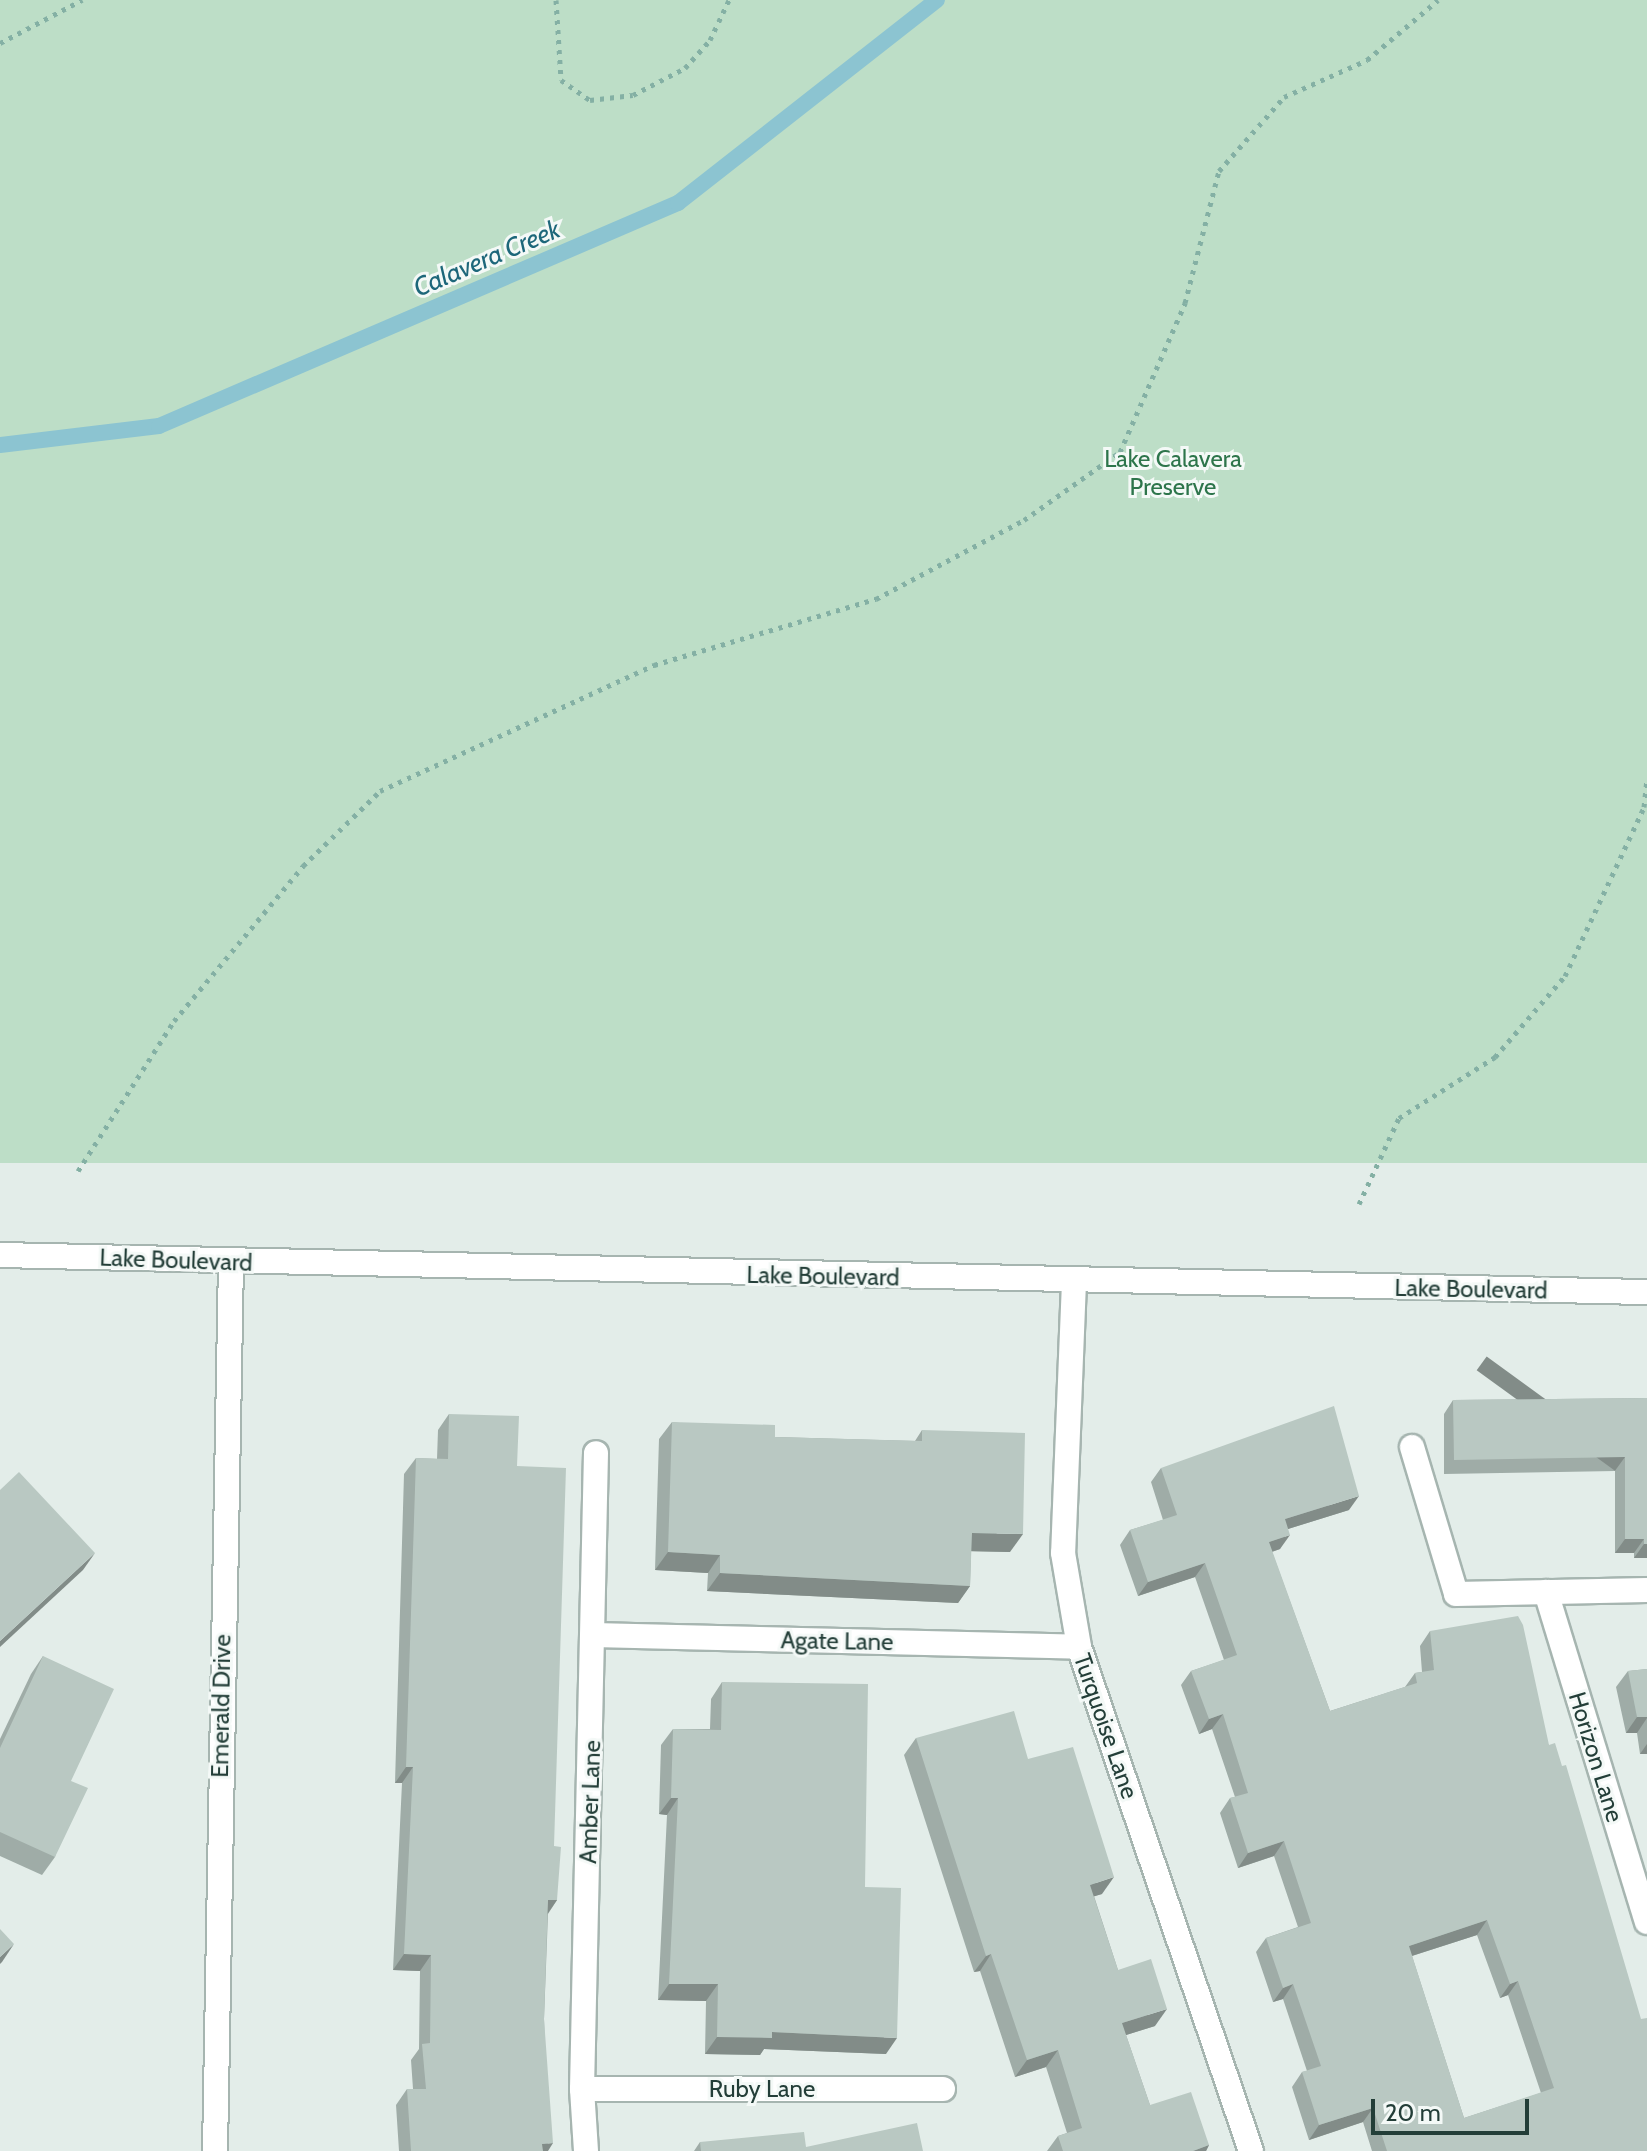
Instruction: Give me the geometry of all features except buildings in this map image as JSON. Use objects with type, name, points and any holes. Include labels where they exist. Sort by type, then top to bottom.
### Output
[{"type":"street","name":"Lake Boulevard","points":[[0,1255],[1074,1282],[1647,1292]]},
{"type":"street","name":"Emerald Drive","points":[[215,2151],[231,1261]]},
{"type":"street","name":"Turquoise Lane","points":[[1074,1282],[1063,1553],[1079,1647],[1251,2151]]},
{"type":"street","points":[[1412,1447],[1456,1594],[1647,1590]]},
{"type":"street","name":"Amber Lane","points":[[586,2151],[582,2089],[595,1635],[596,1453]]},
{"type":"street","name":"Horizon Lane","points":[[1546,1592],[1647,1922]]},
{"type":"street","name":"Agate Lane","points":[[595,1635],[1079,1647]]},
{"type":"street","name":"Ruby Lane","points":[[582,2089],[943,2089]]},
{"type":"path","points":[[0,43],[82,0]]},
{"type":"path","points":[[556,0],[561,80],[590,100],[633,95],[685,68],[710,40],[729,0]]},
{"type":"path","points":[[78,1171],[174,1021],[303,866],[380,791],[654,665],[876,599],[1024,520],[1120,452],[1185,303],[1219,171],[1284,97],[1367,60],[1438,0]]},
{"type":"path","points":[[1359,1204],[1399,1118],[1495,1057],[1565,976],[1644,807],[1647,780]]},
{"type":"green space","name":"Lake Calavera Preserve","points":[[0,0],[1647,0],[1647,1163],[0,1163]]},
{"type":"waterway","name":"Calavera Creek","points":[[0,445],[159,426],[678,203],[937,0]]}]
